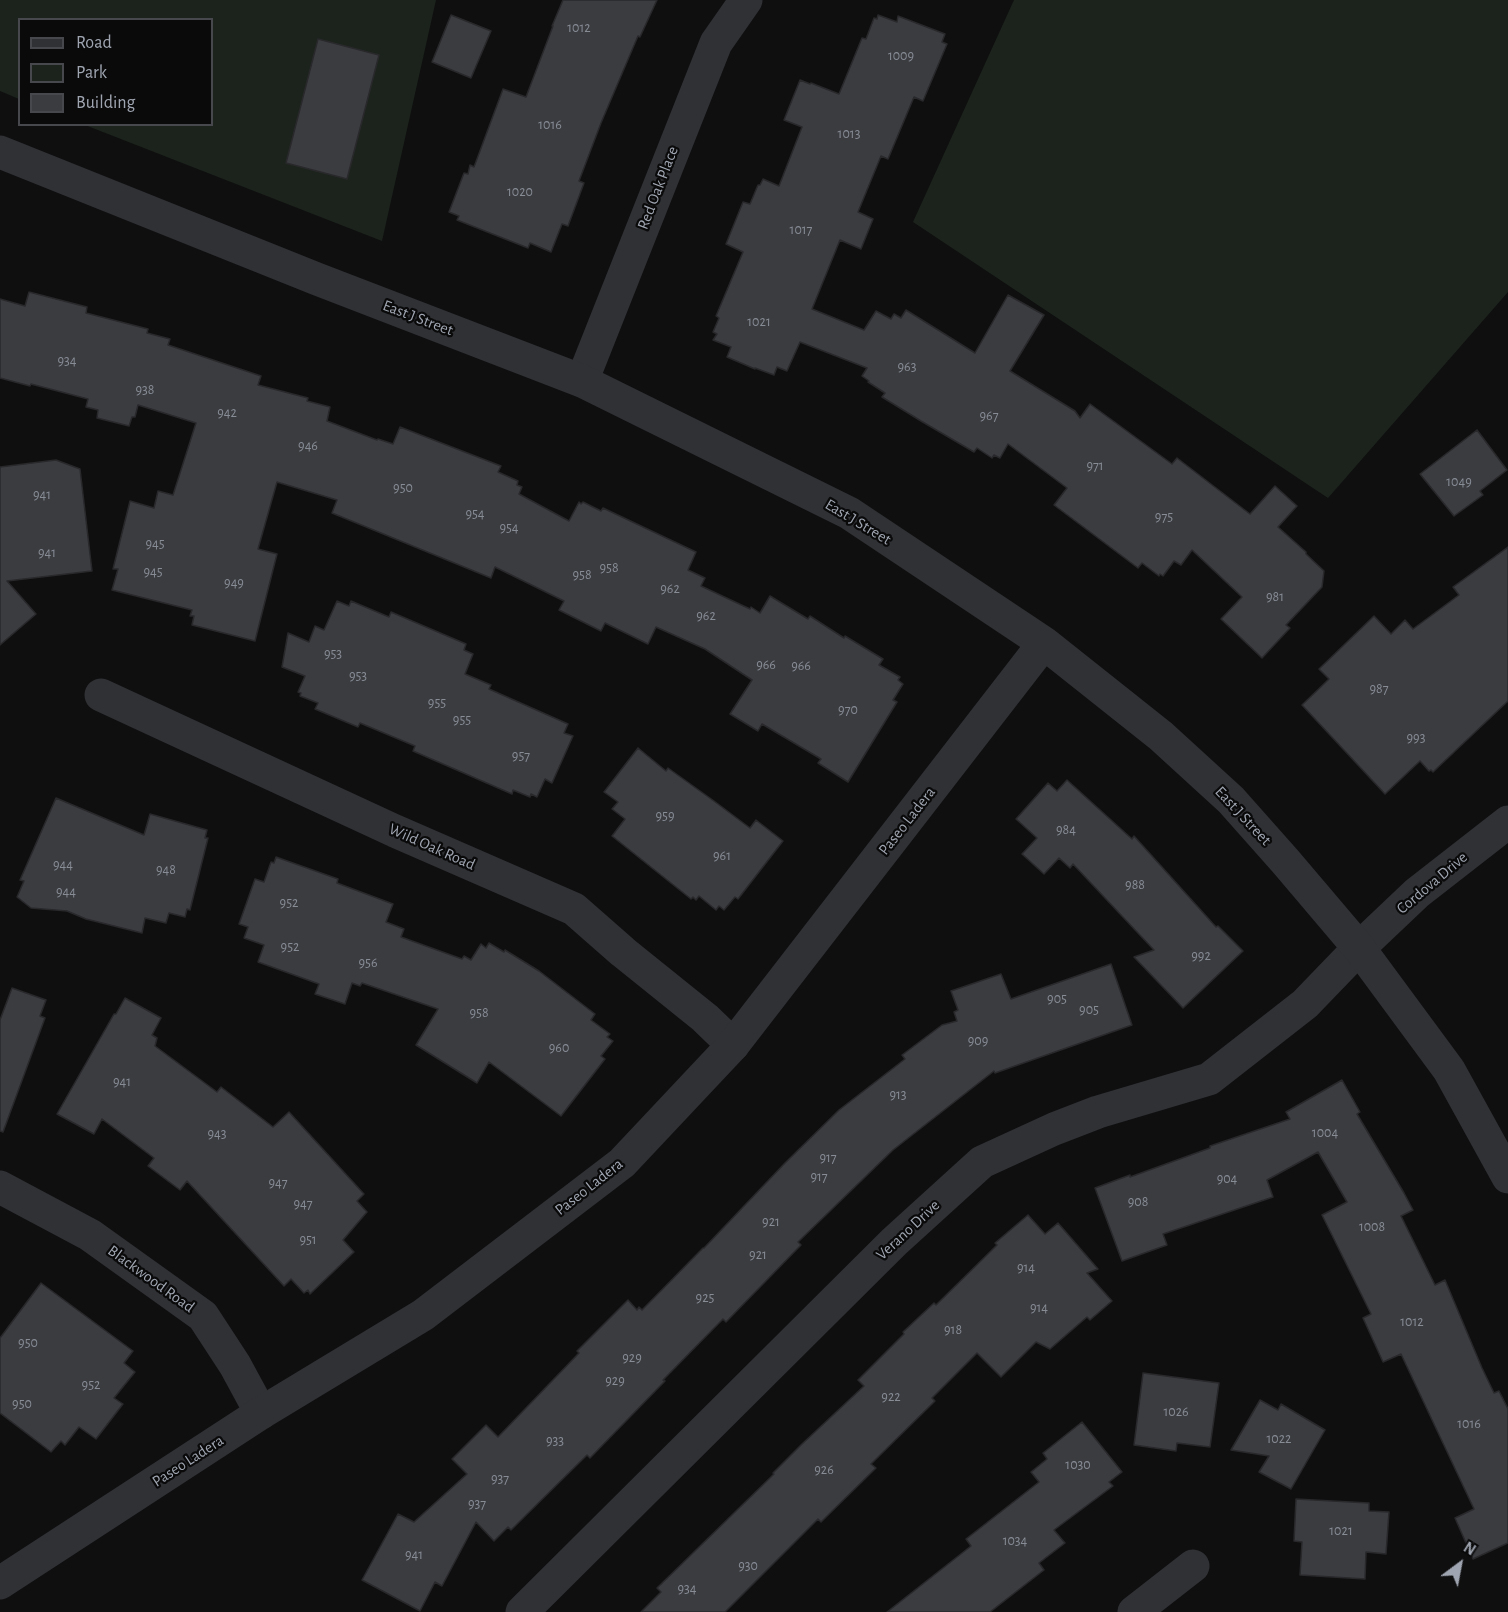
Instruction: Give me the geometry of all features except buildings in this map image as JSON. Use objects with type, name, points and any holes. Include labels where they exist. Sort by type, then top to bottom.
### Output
[{"type":"street","name":"Red Oak Place","points":[[582,381],[716,43],[746,0]]},
{"type":"street","name":"East J Street","points":[[0,152],[317,279],[582,381],[849,513],[1044,643],[1161,736],[1232,800],[1359,948],[1449,1070],[1508,1177]]},
{"type":"street","name":"Paseo Ladera","points":[[0,1583],[261,1413],[423,1315],[622,1162],[733,1045],[1044,643]]},
{"type":"street","name":"Wild Oak Road","points":[[101,695],[395,831],[574,909],[705,1018],[733,1045]]},
{"type":"street","name":"Cordova Drive","points":[[1359,948],[1418,893],[1508,822]]},
{"type":"street","name":"Verano Drive","points":[[522,1612],[894,1242],[982,1162],[1054,1129],[1098,1112],[1209,1079],[1305,1004],[1359,948]]},
{"type":"street","name":"Blackwood Road","points":[[0,1186],[90,1235],[203,1316],[235,1365],[261,1413]]},
{"type":"street","points":[[1134,1612],[1193,1566]]},
{"type":"green space","points":[[0,0],[436,0],[382,241],[88,126],[213,126],[213,18],[18,18],[18,99],[0,91]]},
{"type":"green space","points":[[1014,0],[1508,0],[1508,292],[1328,498],[913,222]]}]
